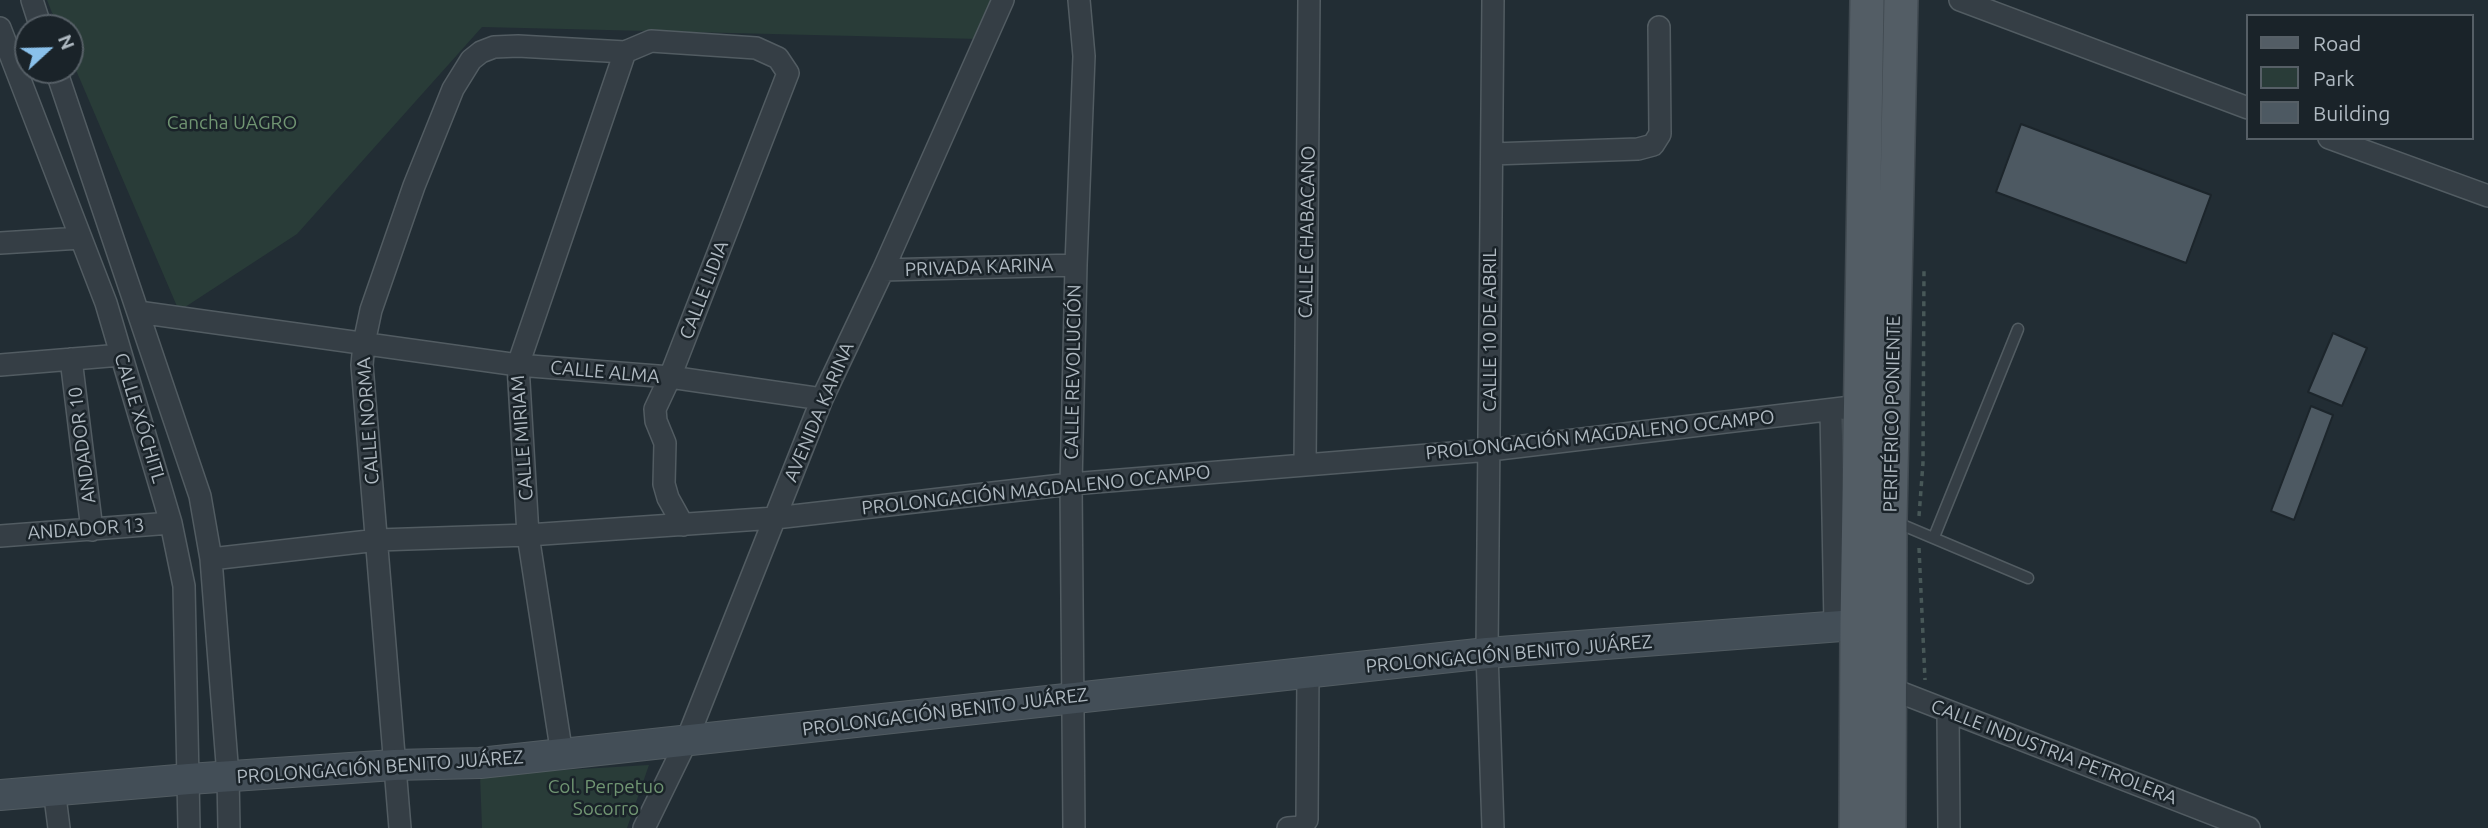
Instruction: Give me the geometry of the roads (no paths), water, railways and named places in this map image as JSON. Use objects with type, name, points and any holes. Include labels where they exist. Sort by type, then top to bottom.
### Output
[{"type":"main road","name":"PERIFÉRICO PONIENTE","points":[[1867,0],[1846,408],[1883,520]]},
{"type":"main road","name":"PERIFÉRICO PONIENTE","points":[[1889,828],[1873,686],[1860,624],[1883,520],[1901,0]]},
{"type":"main road","name":"PERIFÉRICO PONIENTE","points":[[1856,828],[1873,686]]},
{"type":"street","name":"AVENIDA KARINA","points":[[645,828],[686,742],[822,399],[883,270],[1003,0]]},
{"type":"street","name":"CALLE REVOLUCIÓN","points":[[1074,828],[1071,484],[1084,55],[1079,0]]},
{"type":"street","name":"CALLE CHABACANO","points":[[1305,464],[1309,0]]},
{"type":"street","name":"CALLE 10 DE ABRIL","points":[[1493,0],[1488,653],[1493,828]]},
{"type":"street","points":[[1960,0],[2246,107]]},
{"type":"street","name":"CALLE XÓCHITL","points":[[0,27],[106,303],[171,523],[184,586],[189,828]]},
{"type":"street","points":[[1492,154],[1638,149],[1653,145],[1660,134],[1659,27]]},
{"type":"street","name":"CALLE LIDIA","points":[[625,52],[651,41],[756,48],[778,58],[788,73],[670,377],[655,409],[656,421],[665,443],[664,484],[668,498],[683,525]]},
{"type":"street","name":"CALLE NORMA","points":[[400,828],[362,365],[363,343],[371,310],[414,186],[453,89],[471,60],[494,47],[625,52]]},
{"type":"street","name":"CALLE MIRIAM","points":[[562,755],[528,535],[517,365],[625,52]]},
{"type":"street","name":"CALLE XÓCHITL","points":[[61,84],[200,496],[211,559],[228,776],[229,828]]},
{"type":"street","points":[[2334,140],[2488,196]]},
{"type":"street","points":[[0,243],[81,238]]},
{"type":"street","name":"PRIVADA KARINA","points":[[883,270],[1076,265]]},
{"type":"street","name":"CALLE ALMA","points":[[138,312],[517,365],[670,377],[822,399]]},
{"type":"street","points":[[0,365],[121,355]]},
{"type":"street","name":"ANDADOR 10","points":[[71,359],[92,530]]},
{"type":"street","name":"PROLONGACIÓN MAGDALENO OCAMPO","points":[[211,559],[377,540],[528,535],[775,518],[1071,484],[1490,450],[1846,408]]},
{"type":"street","points":[[1846,408],[1860,624]]},
{"type":"street","name":"ANDADOR 13","points":[[0,536],[171,523]]},
{"type":"street","name":"PROLONGACIÓN BENITO JUÁREZ","points":[[0,795],[228,776],[394,765],[480,763],[1488,653],[1860,624]]},
{"type":"street","points":[[1289,828],[1301,827],[1307,820],[1308,674]]},
{"type":"street","name":"CALLE INDUSTRIA PETROLERA","points":[[1873,686],[1926,703],[2249,828]]},
{"type":"street","points":[[1948,712],[1949,828]]},
{"type":"street","points":[[54,789],[59,828]]},
{"type":"lane","points":[[1934,537],[2018,329]]},
{"type":"lane","points":[[1883,520],[1934,537],[2028,578]]},
{"type":"park label","name":"Cancha UAGRO","points":[[232,123]]},
{"type":"park label","name":"Col. Perpetuo Socorro","points":[[606,798]]}]
